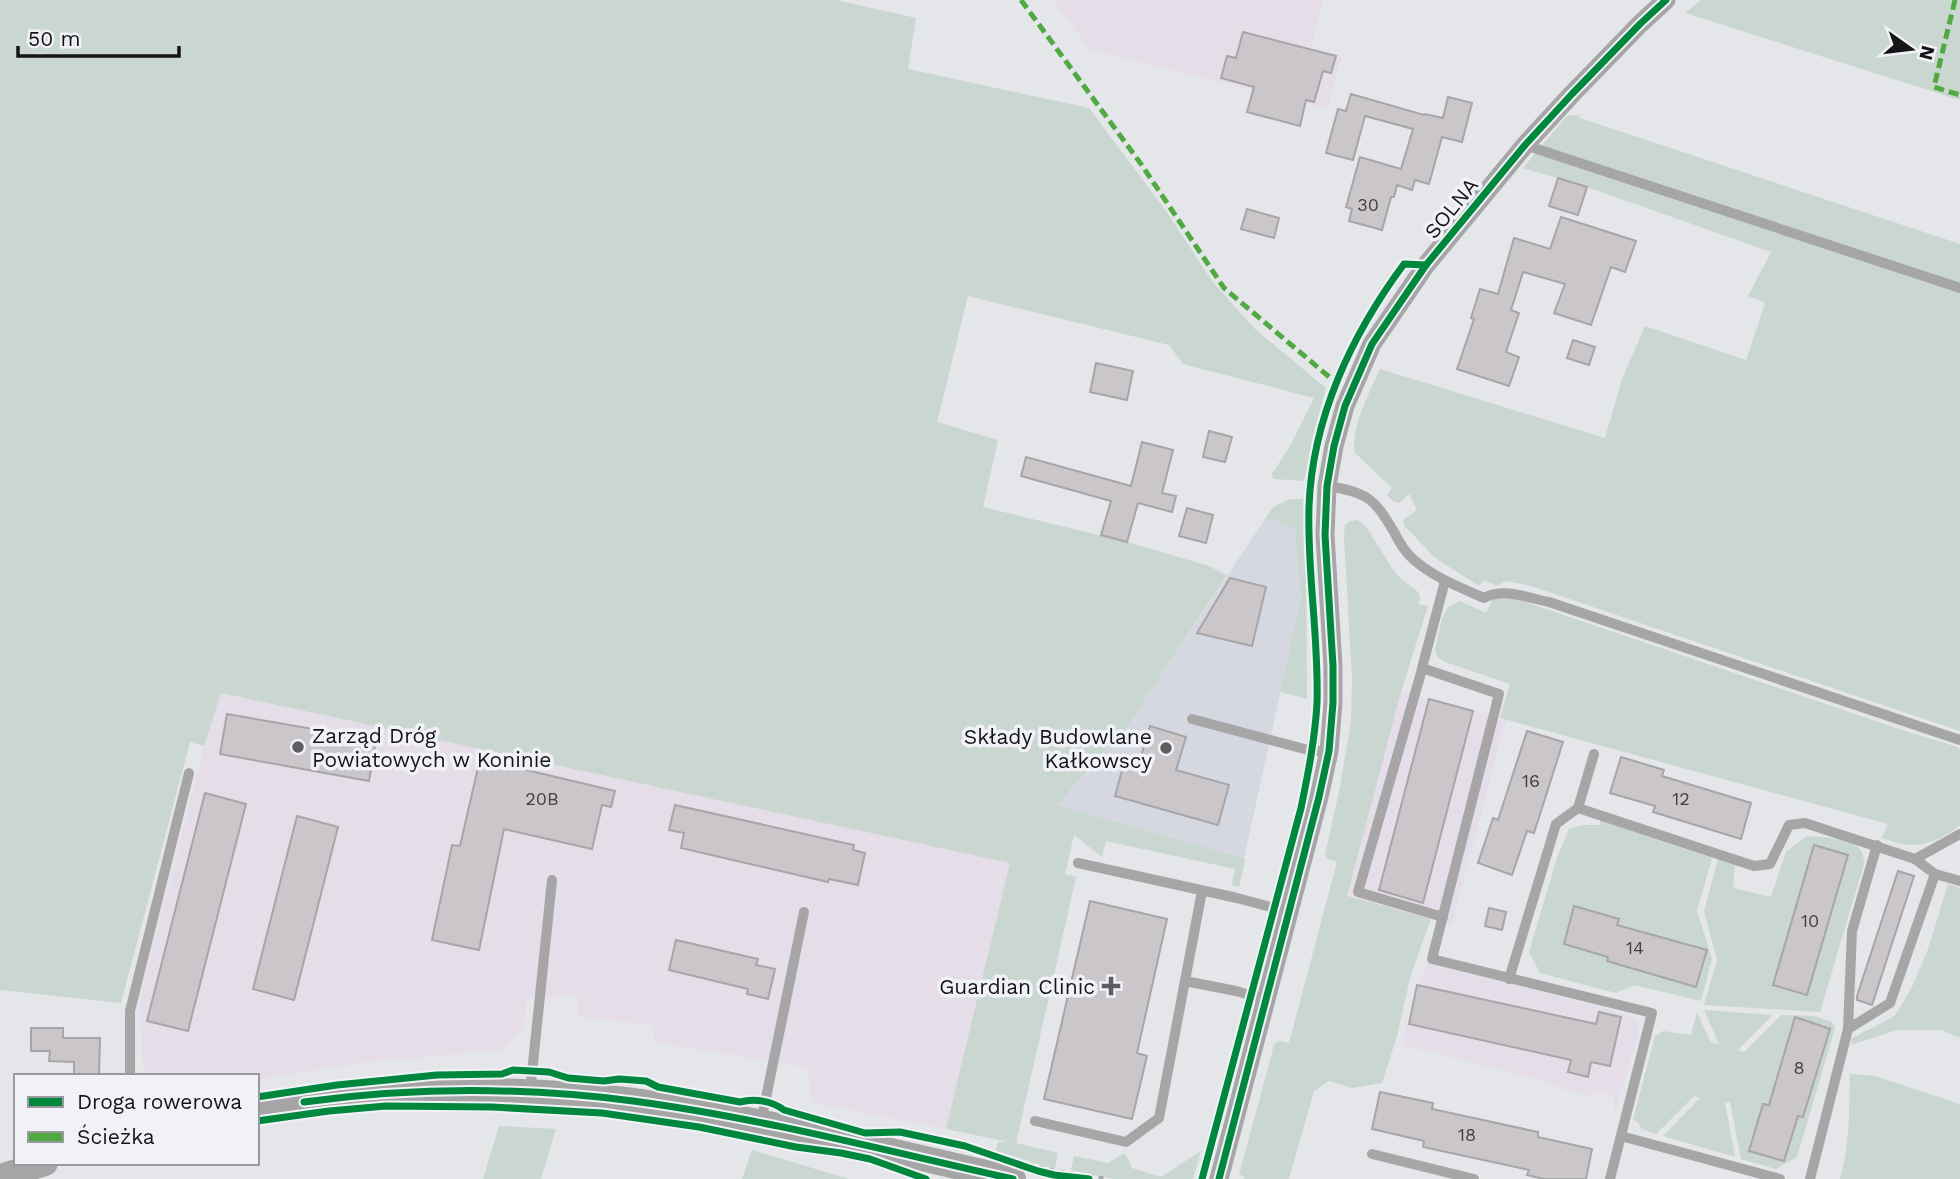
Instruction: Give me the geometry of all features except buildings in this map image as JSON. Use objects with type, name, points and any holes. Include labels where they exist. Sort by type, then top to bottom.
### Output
[{"type":"street","name":"SOLNA","points":[[1219,1179],[1320,797],[1329,751],[1333,666],[1325,535],[1327,486],[1345,406],[1372,344],[1426,265],[1525,145],[1572,93],[1666,0]]},
{"type":"street","points":[[259,1108],[395,1093],[530,1092],[631,1101],[1019,1173]]},
{"type":"street","points":[[0,1177],[39,1165]]},
{"type":"lane","points":[[1525,145],[1960,288]]},
{"type":"lane","points":[[1327,486],[1360,493],[1371,499],[1412,558],[1446,581],[1484,598],[1492,593],[1502,592],[1549,602],[1960,740]]},
{"type":"lane","points":[[1443,917],[1358,892],[1446,581]]},
{"type":"lane","points":[[1423,666],[1422,668],[1499,694],[1432,959],[1652,1013],[1610,1179]]},
{"type":"lane","points":[[1192,719],[1312,751],[1329,751]]},
{"type":"lane","points":[[1509,979],[1556,824],[1578,808],[1594,754]]},
{"type":"lane","points":[[130,1074],[130,1011],[189,773]]},
{"type":"lane","points":[[1578,808],[1754,866],[1770,864],[1789,825],[1805,823],[1915,859],[1935,874],[1960,881]]},
{"type":"lane","points":[[1915,859],[1960,834]]},
{"type":"lane","points":[[1810,1179],[1848,1029],[1852,931],[1877,845]]},
{"type":"lane","points":[[1078,863],[1289,912]]},
{"type":"lane","points":[[1848,1029],[1890,1003],[1935,874]]},
{"type":"lane","points":[[530,1092],[552,880]]},
{"type":"lane","points":[[1035,1121],[1128,1146],[1159,1118],[1202,891]]},
{"type":"lane","points":[[761,1123],[804,912]]},
{"type":"lane","points":[[1185,981],[1267,1000]]},
{"type":"lane","points":[[1621,1136],[1780,1179]]},
{"type":"lane","points":[[1372,1154],[1474,1179]]},
{"type":"path","points":[[1019,1173],[1089,1179]]},
{"type":"shaded area","points":[[0,0],[836,0],[916,18],[908,69],[1089,108],[1166,211],[1212,281],[1255,329],[1326,388],[1304,481],[1274,479],[1271,475],[1288,450],[1314,398],[1183,364],[1169,345],[968,296],[937,422],[998,440],[983,507],[1127,542],[1209,566],[1227,575],[1129,724],[1057,805],[1245,860],[1239,887],[1232,885],[1235,869],[1106,841],[1102,857],[1074,835],[1065,874],[1076,877],[1016,1143],[1058,1153],[1055,1169],[996,1151],[998,1142],[1008,1142],[946,1129],[1010,863],[221,693],[204,746],[190,742],[121,1003],[0,990]]},
{"type":"shaded area","points":[[1053,0],[1323,0],[1312,47],[1342,55],[1328,109],[1089,49]]},
{"type":"shaded area","points":[[1701,0],[1960,0],[1960,100],[1685,13]]},
{"type":"shaded area","points":[[1585,114],[1577,117],[1960,244],[1960,731],[1528,585],[1505,581],[1497,586],[1484,580],[1479,586],[1434,557],[1404,525],[1403,520],[1417,510],[1409,494],[1399,503],[1393,501],[1387,495],[1392,488],[1355,453],[1358,422],[1380,369],[1605,438],[1622,379],[1645,326],[1746,360],[1765,303],[1748,296],[1771,252],[1587,187],[1523,168],[1567,116]]},
{"type":"shaded area","points":[[1290,499],[1303,499],[1307,699],[1280,692],[1301,599],[1295,529],[1272,519],[1265,519],[1273,507]]},
{"type":"shaded area","points":[[1265,519],[1272,519],[1295,529],[1301,599],[1244,858],[1057,805],[1129,724]]},
{"type":"shaded area","points":[[1357,520],[1365,525],[1401,579],[1417,591],[1420,596],[1419,604],[1428,606],[1401,692],[1347,896],[1431,919],[1411,974],[1397,1036],[1382,1083],[1352,1088],[1329,1081],[1314,1091],[1289,1179],[1244,1179],[1244,1176],[1239,1175],[1274,1045],[1278,1041],[1289,1043],[1337,862],[1325,855],[1351,722],[1352,679],[1344,536],[1345,525]]},
{"type":"shaded area","points":[[1494,596],[1511,597],[1958,747],[1960,825],[1931,842],[1900,844],[1882,838],[1888,824],[1500,718],[1510,684],[1445,662],[1437,656],[1435,650],[1442,618],[1448,607],[1460,601],[1486,613]]},
{"type":"shaded area","points":[[1401,692],[1506,720],[1452,924],[1347,896]]},
{"type":"shaded area","points":[[220,693],[1011,863],[946,1129],[812,1103],[807,1067],[653,1042],[653,1025],[579,1017],[577,996],[527,999],[523,1029],[500,1050],[361,1063],[259,1080],[259,1074],[144,1074],[139,1003]]},
{"type":"shaded area","points":[[1600,820],[1712,858],[1697,911],[1712,959],[1701,1001],[1634,985],[1616,993],[1540,973],[1529,952],[1557,858],[1569,829],[1583,825],[1600,825]],"holes":[[[1574,907],[1618,919],[1617,925],[1706,951],[1697,986],[1607,962],[1608,957],[1564,944]]]},
{"type":"shaded area","points":[[1807,836],[1837,839],[1852,844],[1862,852],[1864,863],[1820,1012],[1704,1005],[1717,960],[1704,911],[1718,859],[1735,865],[1733,888],[1771,897],[1786,852]]},
{"type":"shaded area","points":[[1948,884],[1960,888],[1960,1038],[1941,1030],[1897,1030],[1851,1045],[1852,1038],[1895,1016],[1913,985],[1928,949]]},
{"type":"shaded area","points":[[1427,964],[1590,1004],[1634,1018],[1639,1031],[1615,1113],[1614,1097],[1608,1094],[1594,1090],[1592,1097],[1546,1084],[1545,1081],[1404,1045],[1417,985]]},
{"type":"shaded area","points":[[1704,1010],[1773,1015],[1738,1050],[1744,1052],[1781,1015],[1814,1016],[1832,1022],[1835,1028],[1797,1157],[1776,1169],[1741,1159],[1730,1102],[1725,1103],[1735,1157],[1663,1136],[1700,1098],[1694,1096],[1656,1134],[1642,1129],[1637,1121],[1633,1120],[1655,1036],[1663,1031],[1691,1035],[1697,1012],[1711,1043],[1719,1044]],"holes":[[[1795,1017],[1830,1029],[1804,1117],[1798,1116],[1784,1161],[1749,1151],[1769,1105]]]},
{"type":"shaded area","points":[[1850,1074],[1875,1076],[1960,1104],[1960,1179],[1840,1179],[1847,1140]]},
{"type":"shaded area","points":[[499,1126],[556,1129],[541,1179],[483,1179]]},
{"type":"shaded area","points":[[752,1150],[849,1179],[742,1179]]},
{"type":"shaded area","points":[[1201,1151],[1193,1179],[1113,1179],[1071,1170],[1074,1156],[1108,1163],[1125,1153],[1132,1168],[1161,1177]]},
{"type":"marked path","points":[[1021,0],[1141,164],[1224,288],[1340,386]]},
{"type":"marked path","points":[[1955,0],[1934,87],[1960,95]]},
{"type":"cycle path","points":[[1219,1179],[1329,751],[1333,666],[1325,535],[1327,486],[1345,406],[1372,344],[1426,265],[1525,145],[1666,0]]},
{"type":"cycle path","points":[[1202,1179],[1301,808],[1311,756],[1317,679],[1309,507],[1318,441],[1338,378],[1385,291],[1404,264],[1426,265]]},
{"type":"cycle path","points":[[259,1097],[337,1085],[437,1075],[502,1074],[513,1070],[549,1072],[568,1078],[604,1081],[646,1081],[658,1087],[740,1102],[763,1101],[784,1110],[865,1133],[900,1132],[965,1146],[1054,1175],[1089,1179]]},
{"type":"cycle path","points":[[304,1102],[427,1091],[510,1091],[592,1096],[729,1116],[1013,1179]]},
{"type":"cycle path","points":[[259,1121],[386,1106],[492,1107],[602,1113],[699,1127],[796,1147],[841,1153],[870,1159],[926,1179]]},
{"type":"place","name":"Zarząd Dróg Powiatowych w Koninie","points":[[298,747]]},
{"type":"place","name":"Składy Budowlane Kałkowscy","points":[[1166,748]]},
{"type":"place","name":"Guardian Clinic","points":[[1111,986]]}]
